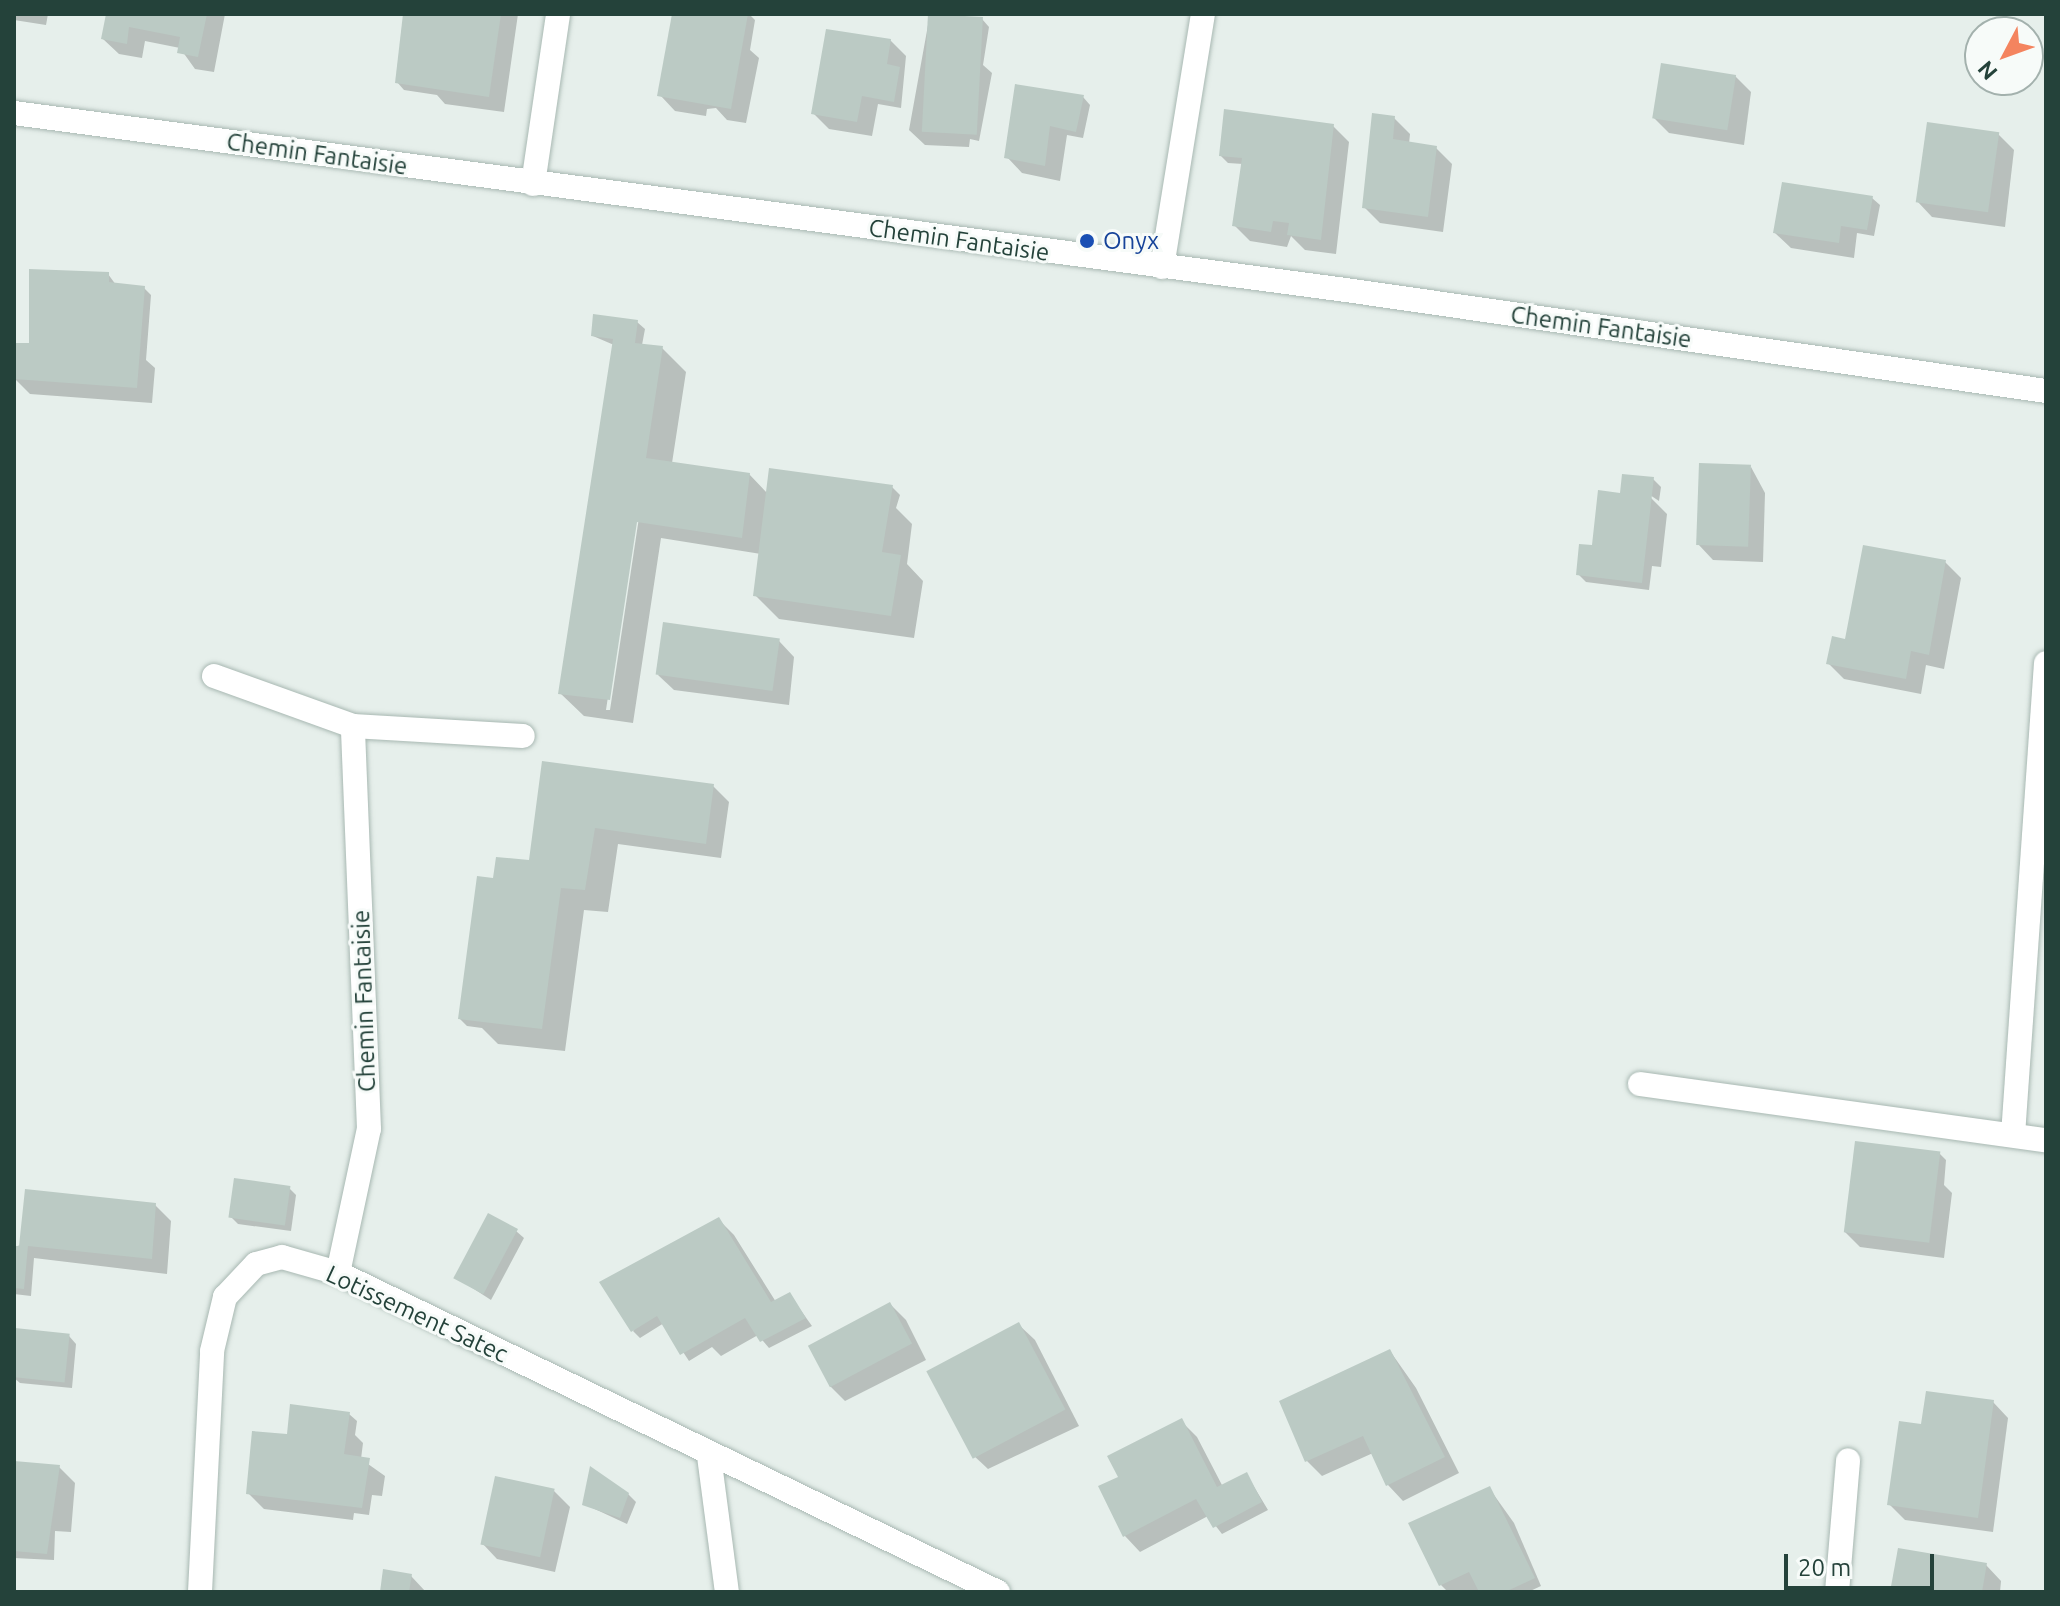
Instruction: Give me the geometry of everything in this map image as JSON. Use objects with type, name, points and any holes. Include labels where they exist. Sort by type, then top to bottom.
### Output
[{"type":"street","points":[[533,184],[558,14]]},
{"type":"street","points":[[1162,267],[1203,14]]},
{"type":"street","name":"Chemin Fantaisie","points":[[14,113],[1162,267],[2046,391]]},
{"type":"street","points":[[2013,1135],[2046,663]]},
{"type":"street","points":[[214,676],[353,726],[523,736]]},
{"type":"street","name":"Chemin Fantaisie","points":[[338,1273],[369,1129],[353,726]]},
{"type":"street","points":[[1640,1084],[2046,1140]]},
{"type":"street","name":"Lotissement Satec","points":[[200,1592],[212,1351],[225,1297],[256,1264],[282,1257],[338,1273],[709,1456],[998,1592]]},
{"type":"street","points":[[709,1456],[727,1592]]},
{"type":"street","points":[[1837,1592],[1848,1460]]},
{"type":"building","points":[[106,14],[207,14],[198,57],[177,53],[180,37],[129,27],[127,44],[101,39]]},
{"type":"building","points":[[403,14],[501,14],[489,97],[395,83]]},
{"type":"building","points":[[672,14],[748,14],[731,109],[657,96]]},
{"type":"building","points":[[928,14],[983,17],[977,135],[922,132]]},
{"type":"building","points":[[826,29],[891,39],[887,64],[900,67],[894,102],[862,96],[857,122],[811,114]]},
{"type":"building","points":[[1661,63],[1736,75],[1727,130],[1652,118]]},
{"type":"building","points":[[1015,84],[1084,95],[1076,132],[1050,126],[1045,166],[1004,158]]},
{"type":"building","points":[[1224,109],[1334,124],[1321,240],[1287,235],[1289,223],[1273,221],[1271,232],[1232,226],[1242,158],[1219,156]]},
{"type":"building","points":[[1372,113],[1395,116],[1393,139],[1437,146],[1428,217],[1362,208]]},
{"type":"building","points":[[1927,122],[1999,132],[1988,212],[1916,202]]},
{"type":"building","points":[[1782,182],[1873,196],[1867,230],[1841,226],[1839,243],[1773,233]]},
{"type":"building","points":[[29,269],[109,272],[109,282],[145,286],[137,388],[14,379],[14,343],[29,343]]},
{"type":"building","points":[[593,314],[638,320],[635,343],[663,346],[646,458],[750,473],[742,538],[637,522],[610,700],[558,694],[613,339],[591,336]]},
{"type":"building","points":[[1699,463],[1751,465],[1748,547],[1696,545]]},
{"type":"building","points":[[769,468],[893,485],[882,552],[901,555],[891,616],[753,596]]},
{"type":"building","points":[[1622,474],[1654,477],[1642,583],[1576,575],[1579,544],[1592,545],[1598,490],[1620,493]]},
{"type":"building","points":[[1863,545],[1946,560],[1929,655],[1911,651],[1906,679],[1826,664],[1832,636],[1845,639]]},
{"type":"building","points":[[663,622],[780,638],[772,691],[656,674]]},
{"type":"building","points":[[542,761],[714,784],[706,844],[595,828],[585,890],[561,888],[542,1029],[458,1019],[477,876],[493,878],[496,857],[529,860]]},
{"type":"building","points":[[1855,1141],[1940,1151],[1929,1243],[1844,1232]]},
{"type":"building","points":[[234,1178],[290,1186],[285,1226],[228,1218]]},
{"type":"building","points":[[25,1189],[156,1203],[152,1259],[28,1246],[24,1289],[14,1288],[14,1246],[19,1246]]},
{"type":"building","points":[[488,1213],[518,1229],[483,1294],[453,1278]]},
{"type":"building","points":[[719,1217],[771,1302],[790,1292],[806,1318],[760,1342],[745,1318],[680,1355],[657,1316],[631,1332],[599,1282]]},
{"type":"building","points":[[890,1302],[912,1343],[830,1387],[808,1346]]},
{"type":"building","points":[[1019,1322],[1065,1409],[973,1459],[926,1371]]},
{"type":"building","points":[[15,1328],[70,1334],[65,1382],[14,1377]]},
{"type":"building","points":[[1390,1349],[1445,1457],[1386,1486],[1363,1436],[1305,1462],[1279,1401]]},
{"type":"building","points":[[1926,1391],[1994,1400],[1978,1518],[1887,1505],[1899,1421],[1921,1424]]},
{"type":"building","points":[[290,1404],[350,1412],[344,1454],[370,1458],[362,1508],[246,1494],[252,1431],[287,1434]]},
{"type":"building","points":[[1182,1418],[1217,1487],[1247,1472],[1262,1502],[1213,1528],[1196,1499],[1123,1537],[1098,1486],[1118,1477],[1107,1456]]},
{"type":"building","points":[[14,1461],[60,1465],[47,1554],[14,1551]]},
{"type":"building","points":[[590,1466],[629,1493],[620,1518],[582,1505]]},
{"type":"building","points":[[495,1476],[555,1489],[540,1557],[480,1544]]},
{"type":"building","points":[[1490,1486],[1535,1578],[1505,1592],[1479,1592],[1469,1572],[1439,1586],[1408,1523]]},
{"type":"building","points":[[1898,1548],[1987,1563],[1982,1592],[1890,1592]]},
{"type":"building","points":[[383,1569],[412,1574],[409,1592],[380,1592]]},
{"type":"place","name":"Onyx","points":[[1087,241]]}]
